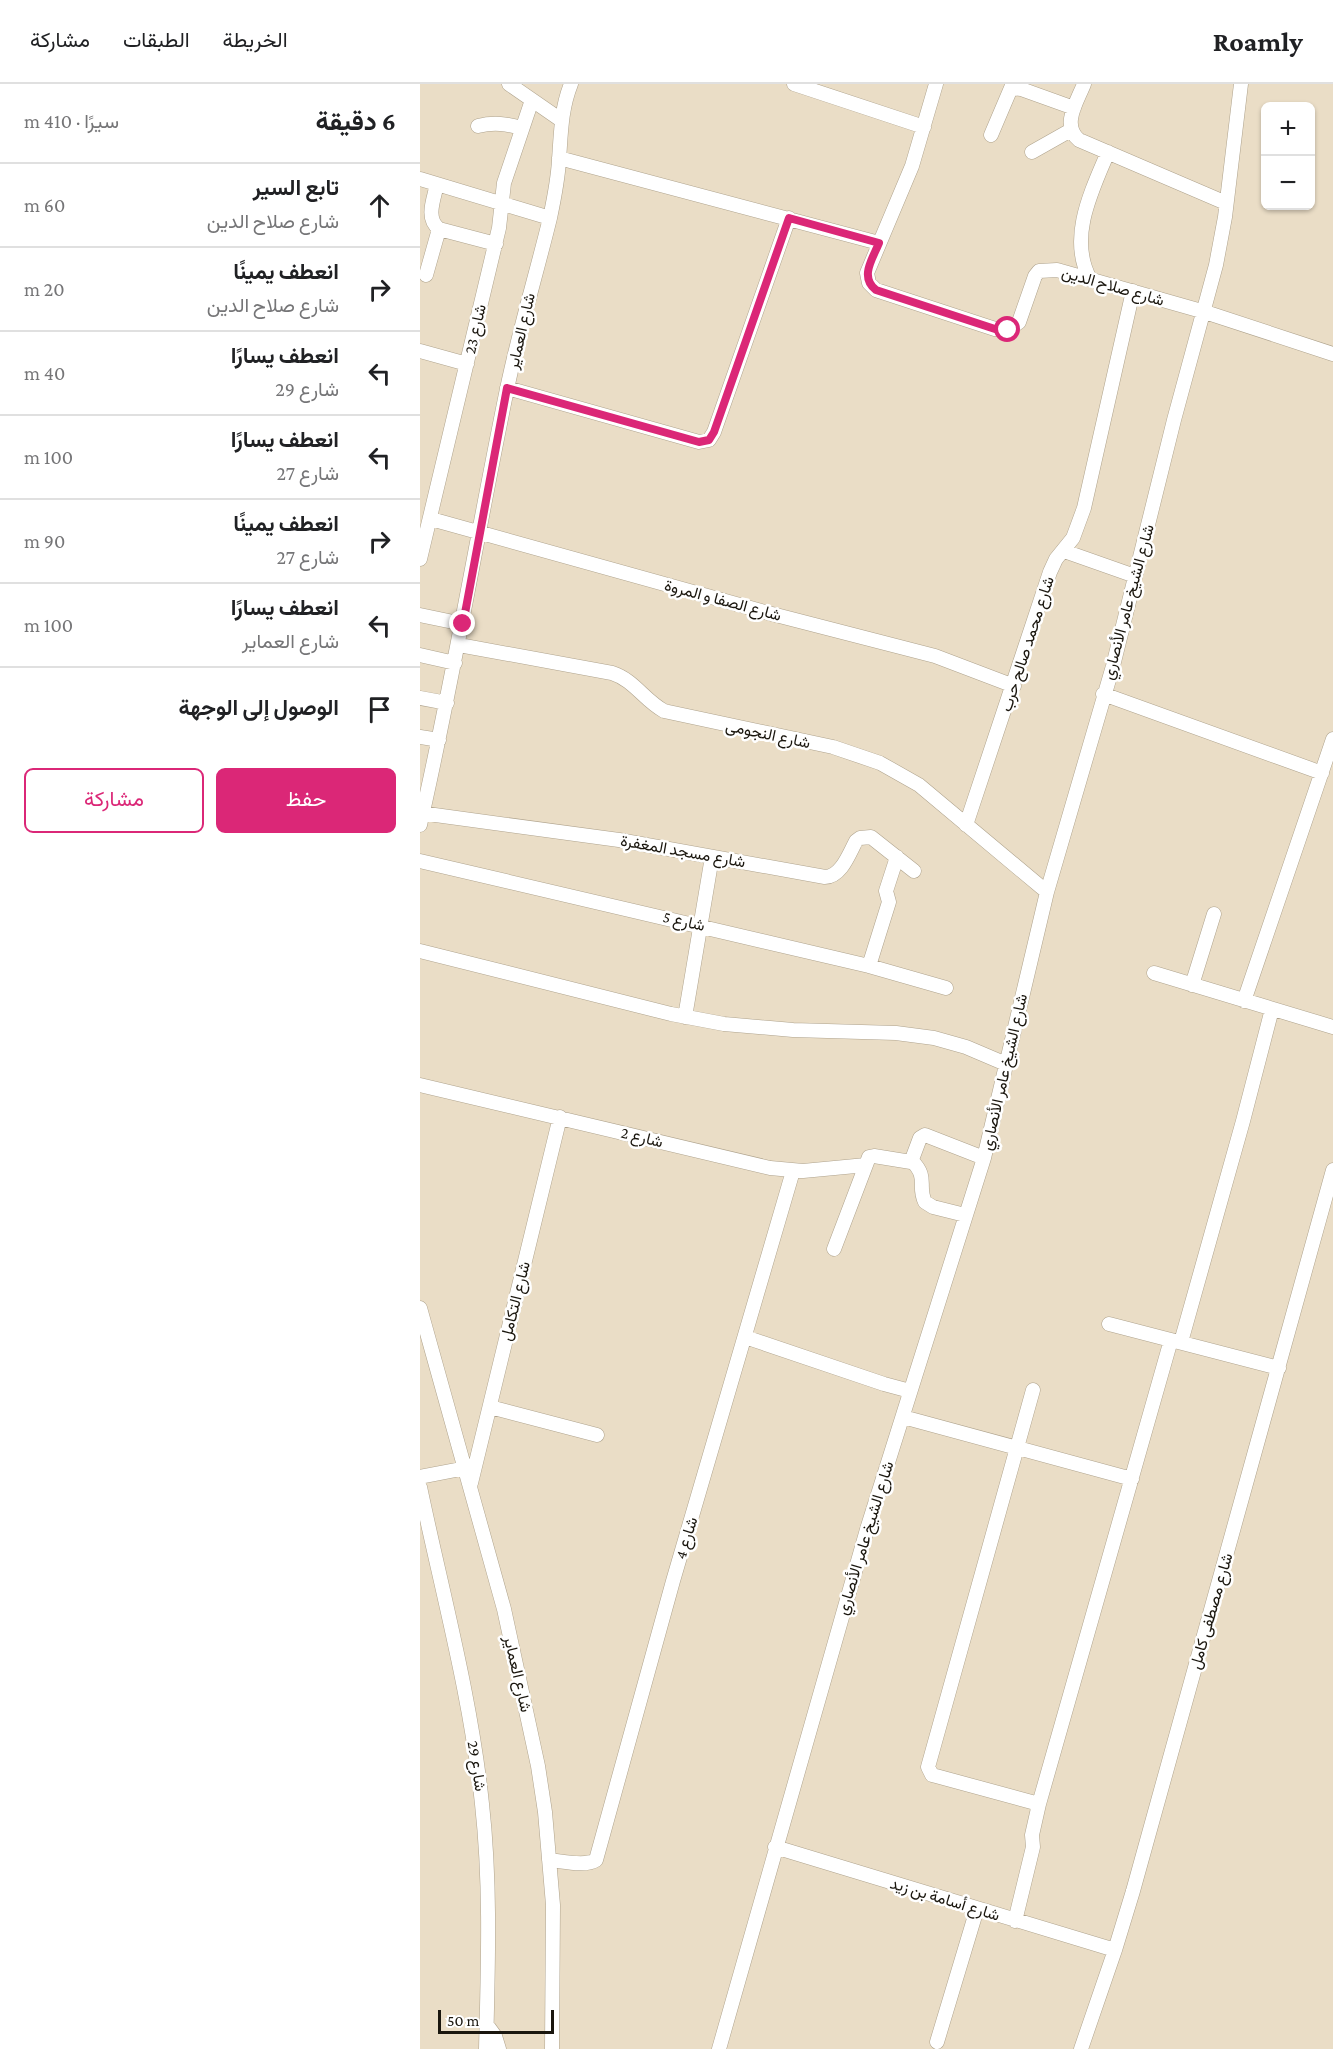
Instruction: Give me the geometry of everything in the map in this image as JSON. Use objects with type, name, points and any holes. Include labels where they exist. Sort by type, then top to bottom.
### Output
[{"type":"street","points":[[509,84],[561,120]]},
{"type":"street","name":"شارع العماير","points":[[421,817],[426,774],[439,741],[447,703],[507,388],[550,218],[560,158],[561,120],[571,84]]},
{"type":"street","points":[[794,84],[924,127]]},
{"type":"street","points":[[560,158],[879,243],[908,176],[936,84]]},
{"type":"street","points":[[1084,84],[1070,117],[1071,130],[1079,140],[1227,203]]},
{"type":"street","name":"شارع الشيخ عامر الأنصاري","points":[[719,2049],[864,1538],[984,1158],[1047,892],[1116,655],[1174,420],[1205,312],[1227,203],[1241,84]]},
{"type":"street","points":[[991,135],[1011,88],[1021,89],[1074,108]]},
{"type":"street","name":"شارع 23","points":[[420,559],[428,513],[496,244],[504,183],[532,100]]},
{"type":"street","points":[[478,126],[491,123],[522,128]]},
{"type":"street","points":[[1032,152],[1071,130]]},
{"type":"street","points":[[1090,279],[1080,255],[1082,226],[1108,152]]},
{"type":"street","points":[[420,179],[550,218]]},
{"type":"street","points":[[437,184],[431,219],[439,229],[496,244]]},
{"type":"street","points":[[507,388],[699,442],[709,440],[714,432],[789,218]]},
{"type":"street","points":[[426,275],[439,229]]},
{"type":"street","name":"شارع صلاح الدين","points":[[879,243],[867,273],[872,287],[1002,331],[1015,327],[1019,322],[1031,282],[1039,271],[1057,270],[1205,312],[1333,354]]},
{"type":"street","name":"شارع محمد صالح حرب","points":[[966,825],[1050,572],[1073,538],[1084,508],[1133,291]]},
{"type":"street","points":[[420,351],[467,364]]},
{"type":"street","name":"شارع الصفا و المروة","points":[[428,513],[479,533],[935,656],[1014,686]]},
{"type":"street","points":[[1064,551],[1136,576]]},
{"type":"street","points":[[420,615],[463,624]]},
{"type":"street","name":"شارع النجومى","points":[[459,645],[612,673],[629,680],[647,700],[664,711],[860,755],[880,763],[919,785],[1047,892]]},
{"type":"street","points":[[420,655],[455,663]]},
{"type":"street","points":[[1103,694],[1322,773]]},
{"type":"street","points":[[420,698],[447,703]]},
{"type":"street","points":[[420,736],[439,741]]},
{"type":"street","points":[[1244,1000],[1333,739]]},
{"type":"street","name":"شارع مسجد المغفرة","points":[[421,817],[575,833],[830,877],[839,870],[856,841],[865,836],[876,839],[914,871]]},
{"type":"street","points":[[685,1017],[712,857]]},
{"type":"street","points":[[868,966],[889,902],[886,891],[897,857]]},
{"type":"street","name":"شارع 5","points":[[420,861],[700,925],[868,966],[946,988]]},
{"type":"street","points":[[1192,985],[1214,914]]},
{"type":"street","points":[[420,951],[572,991],[685,1017],[724,1024],[793,1030],[896,1033],[934,1038],[966,1047],[1006,1064]]},
{"type":"street","points":[[1154,973],[1333,1027]]},
{"type":"street","points":[[1015,1921],[1040,1804],[1132,1479],[1244,1121],[1272,1009]]},
{"type":"street","name":"شارع 2","points":[[420,1085],[749,1163],[793,1171],[866,1165],[869,1157],[874,1156],[912,1161]]},
{"type":"street","name":"شارع التكامل","points":[[471,1485],[560,1117]]},
{"type":"street","points":[[965,1215],[933,1207],[925,1202],[921,1172],[912,1161],[920,1138],[925,1136],[984,1158]]},
{"type":"street","points":[[834,1249],[866,1165]]},
{"type":"street","name":"شارع مصطفى كامل","points":[[1081,2049],[1115,1950],[1333,1170]]},
{"type":"street","name":"شارع 4","points":[[549,1860],[586,1863],[596,1860],[673,1581],[793,1171]]},
{"type":"street","name":"شارع العماير","points":[[420,1308],[504,1609],[529,1720],[545,1812],[553,1905],[552,2049]]},
{"type":"street","points":[[1109,1324],[1279,1368]]},
{"type":"street","points":[[746,1337],[910,1391]]},
{"type":"street","points":[[1033,1390],[927,1767],[936,1776],[1040,1804]]},
{"type":"street","points":[[490,1407],[597,1435]]},
{"type":"street","points":[[903,1417],[1132,1479]]},
{"type":"street","points":[[420,1477],[466,1468]]},
{"type":"street","name":"شارع 29","points":[[420,1487],[466,1701],[482,1804],[488,1908],[486,2049]]},
{"type":"street","name":"شارع أسامة بن زيد","points":[[775,1847],[1115,1950]]},
{"type":"street","points":[[937,2042],[977,1909]]},
{"type":"street","points":[[487,2025],[500,2049]]},
{"type":"route","points":[[463,624],[507,388],[699,442],[709,440],[714,432],[789,218],[879,243],[867,273],[868,283],[876,290],[995,329],[1008,330]]}]
